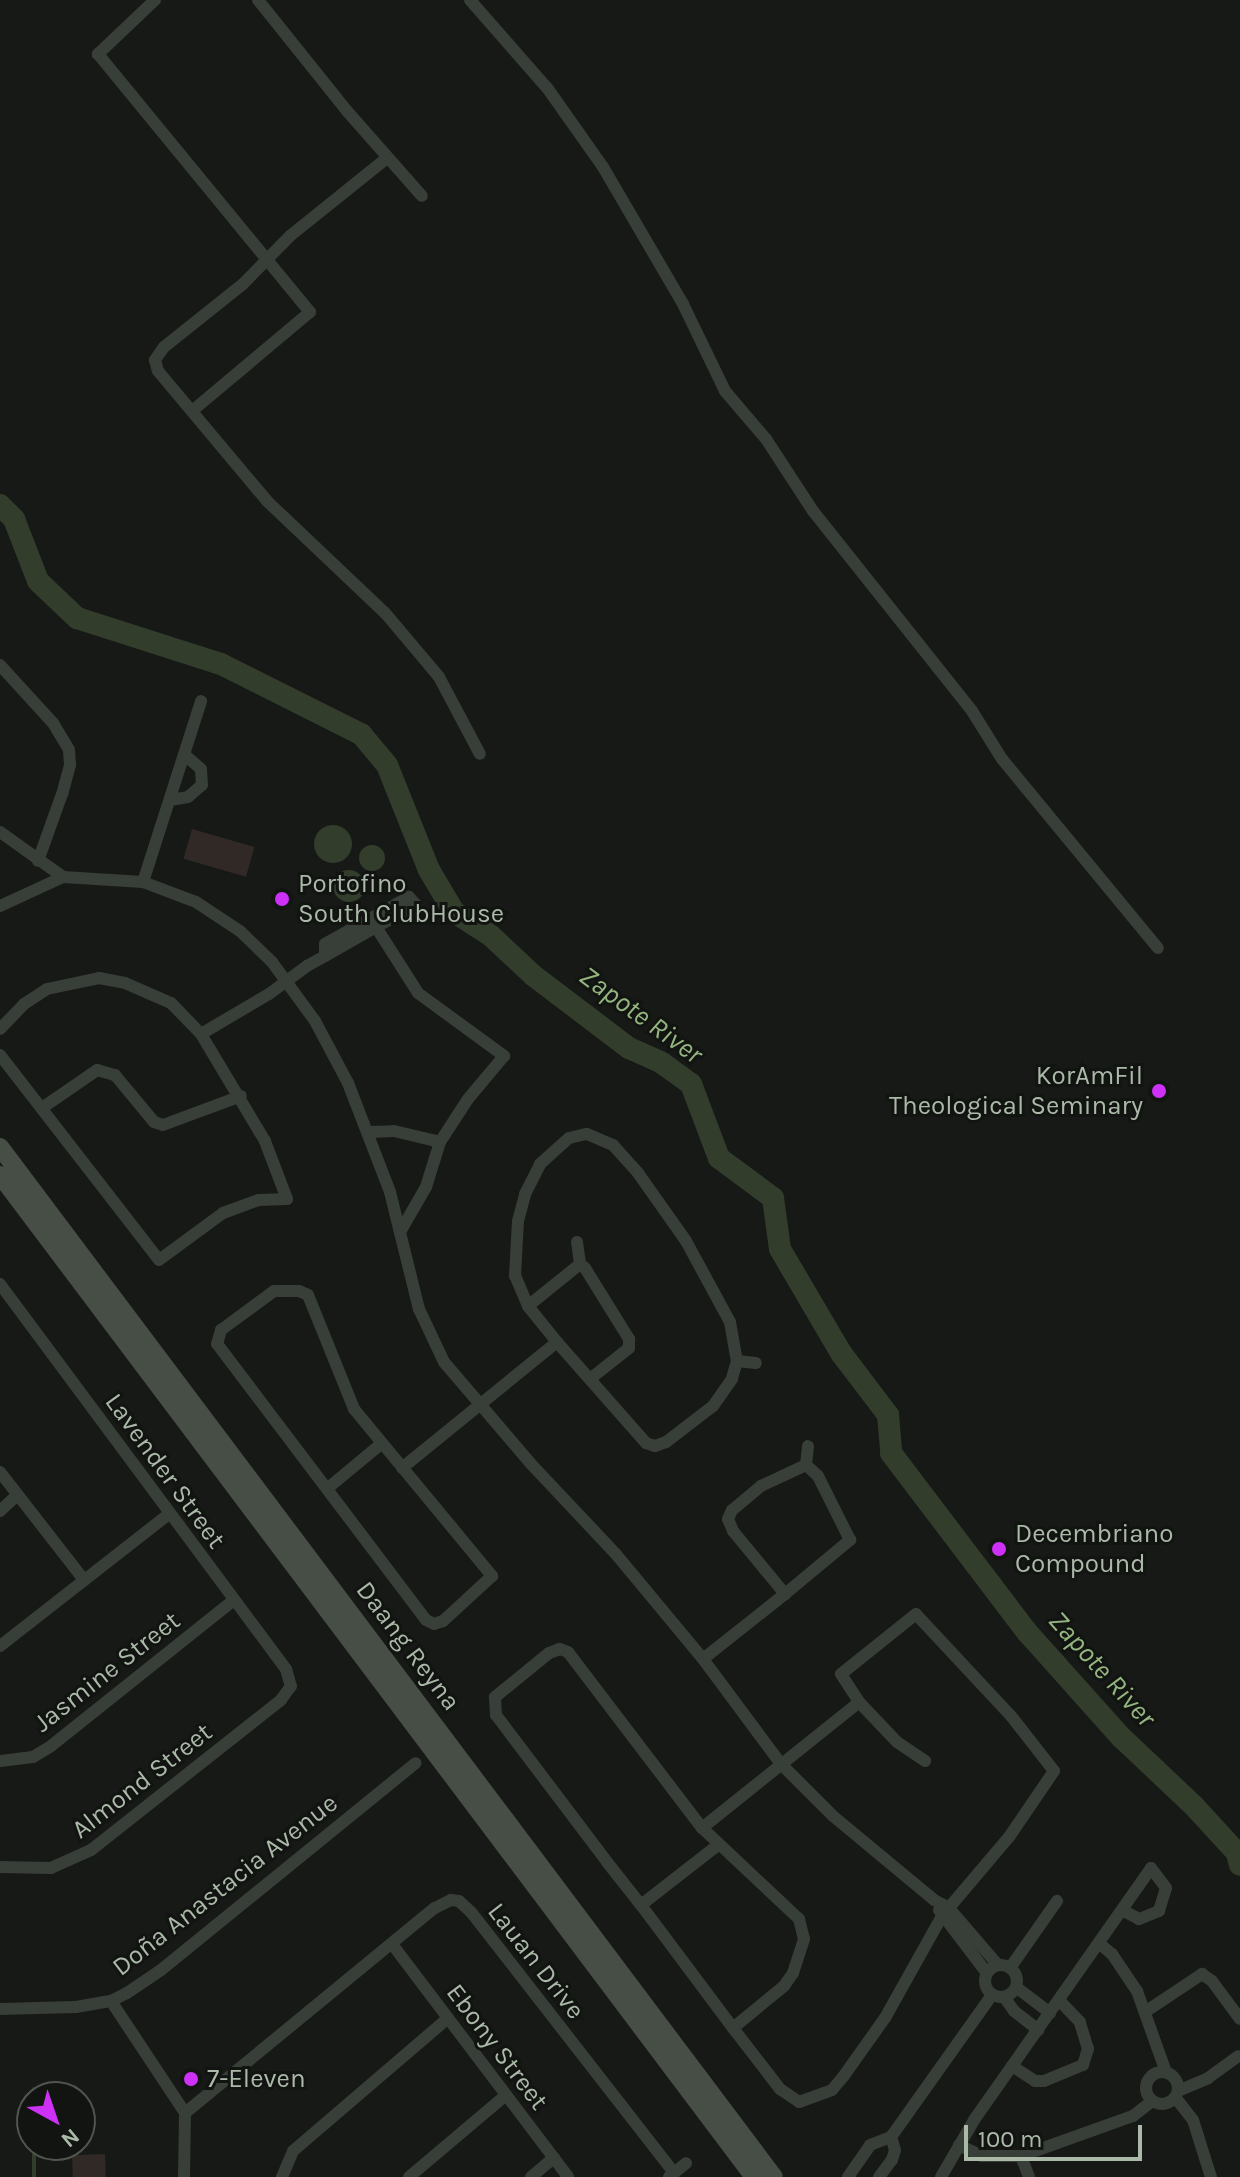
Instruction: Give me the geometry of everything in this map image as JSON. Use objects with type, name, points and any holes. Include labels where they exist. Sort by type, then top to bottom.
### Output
[{"type":"main road","name":"Daang Reyna","points":[[0,1147],[754,2177]]},
{"type":"main road","name":"Daang Reyna","points":[[0,1175],[774,2177]]},
{"type":"street","points":[[155,0],[98,54],[310,312],[192,411]]},
{"type":"street","points":[[258,0],[387,158],[422,196]]},
{"type":"street","points":[[470,0],[548,89],[603,167],[683,304],[725,391],[766,439],[813,511],[972,711],[1002,759],[1158,948]]},
{"type":"street","points":[[387,158],[290,236],[235,291],[164,347],[155,360],[158,371],[267,501],[386,614],[439,677],[480,754]]},
{"type":"street","points":[[0,665],[53,723],[69,750],[70,765],[62,794],[38,861]]},
{"type":"street","points":[[143,882],[201,701]]},
{"type":"street","points":[[170,800],[188,797],[202,785],[201,769],[185,755]]},
{"type":"street","points":[[0,832],[63,877]]},
{"type":"street","points":[[0,906],[63,877],[143,882],[217,913],[259,948],[287,980],[329,1044],[369,1132],[400,1232],[419,1309],[431,1339],[480,1406],[615,1553],[703,1659],[781,1764],[809,1795],[934,1900],[998,1968],[1016,1976],[1016,1987]]},
{"type":"street","points":[[201,1034],[325,956],[416,905],[409,897],[337,937],[325,944],[325,956]]},
{"type":"street","points":[[376,927],[418,993],[504,1056],[468,1099],[440,1142],[426,1187],[400,1232]]},
{"type":"street","points":[[0,1029],[24,1004],[47,989],[99,978],[125,983],[162,998],[201,1034],[241,1096],[265,1141],[287,1199],[259,1200],[223,1213],[159,1260],[150,1253],[0,1055]]},
{"type":"street","points":[[42,1108],[97,1070],[115,1075],[154,1122],[163,1125],[241,1096]]},
{"type":"street","points":[[369,1132],[394,1131],[440,1142]]},
{"type":"street","points":[[587,1134],[613,1145],[638,1173],[686,1241],[730,1322],[737,1361],[732,1379],[713,1406],[666,1442],[655,1446],[646,1443],[557,1342],[528,1306],[515,1276],[515,1254],[525,1194],[540,1164],[554,1148],[569,1138],[587,1134]]},
{"type":"street","points":[[577,1242],[580,1264],[592,1275],[629,1339],[629,1348],[590,1379]]},
{"type":"street","points":[[528,1306],[580,1264]]},
{"type":"street","name":"Lavender Street","points":[[0,1284],[286,1669],[291,1686]]},
{"type":"street","points":[[274,1291],[308,1295],[354,1409],[402,1468],[492,1576],[443,1621],[434,1624],[426,1620],[217,1344],[221,1330],[274,1291]]},
{"type":"street","points":[[402,1468],[557,1342]]},
{"type":"street","points":[[737,1361],[756,1363]]},
{"type":"street","points":[[328,1488],[381,1444]]},
{"type":"street","points":[[806,1465],[808,1446]]},
{"type":"street","points":[[703,1659],[850,1540],[818,1476],[806,1465]]},
{"type":"street","points":[[785,1594],[733,1531],[728,1519],[732,1510],[761,1486],[806,1465]]},
{"type":"street","points":[[0,1472],[84,1580]]},
{"type":"street","points":[[0,1511],[17,1495]]},
{"type":"street","points":[[0,1646],[169,1514]]},
{"type":"street","name":"Jasmine Street","points":[[0,1761],[33,1757],[51,1746],[234,1600]]},
{"type":"street","points":[[733,2028],[784,1986],[793,1973],[804,1928],[799,1919],[702,1828],[568,1652],[560,1649],[549,1653],[495,1697],[496,1715],[733,2028],[788,2095],[799,2102],[832,2090],[885,2018],[945,1911],[1009,1837],[1054,1771],[1051,1763],[916,1614],[841,1674],[859,1702],[897,1742],[925,1761]]},
{"type":"street","name":"Almond Street","points":[[0,1867],[51,1868],[91,1850],[281,1700],[291,1686]]},
{"type":"street","points":[[702,1828],[859,1702]]},
{"type":"street","name":"Doña Anastacia Avenue","points":[[0,2009],[52,2009],[111,2001],[161,1970],[416,1763]]},
{"type":"street","points":[[641,1905],[718,1845]]},
{"type":"street","name":"Lauan Drive","points":[[185,2113],[442,1903],[451,1900],[463,1904],[672,2175],[686,2163]]},
{"type":"street","points":[[1038,2030],[985,1985],[1057,1901]]},
{"type":"street","points":[[941,2177],[1012,2066],[1122,1910]]},
{"type":"street","name":"Ebony Street","points":[[392,1944],[568,2177]]},
{"type":"street","points":[[1100,1944],[1127,1974],[1145,2012],[1166,2072],[1176,2079],[1176,2094],[1193,2120],[1211,2177]]},
{"type":"street","points":[[1145,2012],[1202,1974],[1212,1981],[1240,2019]]},
{"type":"street","points":[[848,2177],[870,2145],[891,2137],[998,1996],[1016,1987]]},
{"type":"street","points":[[1016,1987],[1050,2013]]},
{"type":"street","points":[[1012,2066],[1035,2081],[1044,2081],[1083,2065],[1088,2049],[1080,2022],[1059,2000]]},
{"type":"street","points":[[111,2001],[185,2113],[184,2177]]},
{"type":"street","points":[[282,2177],[293,2151],[448,2018]]},
{"type":"street","points":[[1166,2072],[1148,2078],[1145,2091],[1152,2101],[1164,2104],[1239,2055]]},
{"type":"street","points":[[409,2177],[506,2095]]},
{"type":"street","points":[[959,2145],[982,2156],[1021,2156],[1133,2116],[1152,2101]]},
{"type":"street","points":[[879,2177],[892,2160],[895,2150],[891,2137]]},
{"type":"street","points":[[1021,2156],[1029,2177]]},
{"type":"street","points":[[531,2177],[554,2158]]},
{"type":"shaded area","points":[[333,825],[347,830],[352,844],[347,858],[333,863],[319,858],[314,844],[319,830]]},
{"type":"shaded area","points":[[192,829],[254,847],[246,877],[183,859]]},
{"type":"shaded area","points":[[372,845],[381,849],[385,858],[381,867],[372,871],[363,867],[359,858],[363,849]]},
{"type":"shaded area","points":[[349,870],[360,875],[365,886],[360,897],[349,902],[338,897],[333,886],[338,875]]},
{"type":"shaded area","points":[[96,2154],[105,2154],[106,2177],[73,2177],[72,2161],[96,2161]]},
{"type":"waterway","name":"Zapote River","points":[[0,505],[14,519],[38,581],[77,618],[221,664],[361,734],[387,765],[429,870],[454,912],[490,935],[534,976],[629,1048],[662,1063],[691,1084],[719,1158],[773,1198],[780,1249],[841,1353],[888,1415],[891,1453],[1027,1632],[1121,1737],[1194,1806],[1237,1853],[1240,1865]]},
{"type":"waterway","points":[[34,2161],[34,2177]]},
{"type":"place","name":"Portofino South ClubHouse","points":[[282,899]]},
{"type":"place","name":"KorAmFil Theological Seminary","points":[[1159,1091]]},
{"type":"place","name":"Decembriano Compound","points":[[999,1549]]},
{"type":"place","name":"7-Eleven","points":[[191,2079]]}]
